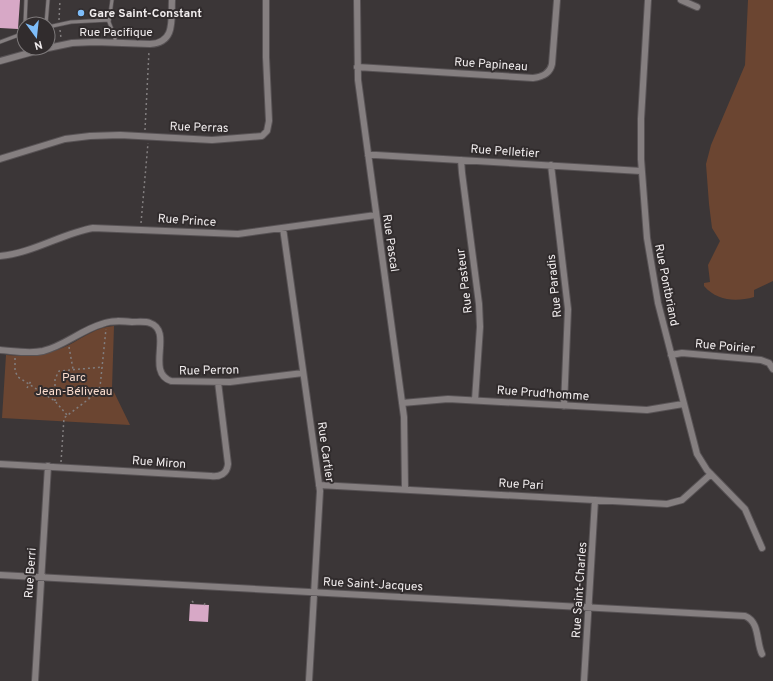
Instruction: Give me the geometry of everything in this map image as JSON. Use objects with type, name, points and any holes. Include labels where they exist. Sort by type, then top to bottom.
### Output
[{"type":"street","name":"Rue Pacifique","points":[[56,47],[72,44],[115,42],[150,44],[164,41],[170,30],[172,0]]},
{"type":"street","name":"Rue Perras","points":[[0,159],[65,139],[90,136],[120,135],[212,140],[262,136],[267,131],[269,121],[266,57],[266,0]]},
{"type":"street","name":"Rue Pascal","points":[[357,0],[357,67],[402,403],[405,489]]},
{"type":"street","name":"Rue Papineau","points":[[357,67],[533,78],[541,77],[550,70],[552,64],[557,0]]},
{"type":"street","name":"Rue Pontbriand","points":[[648,0],[641,109],[641,171],[649,257],[658,303],[697,454],[704,466],[745,509],[762,548]]},
{"type":"street","points":[[681,0],[697,7]]},
{"type":"street","name":"Rue Pacifique","points":[[0,61],[18,56]]},
{"type":"street","name":"Rue Pelletier","points":[[368,156],[641,171]]},
{"type":"street","name":"Rue Pasteur","points":[[461,160],[479,304],[479,334],[475,400]]},
{"type":"street","name":"Rue Paradis","points":[[551,165],[568,309],[564,406]]},
{"type":"street","name":"Rue Prince","points":[[0,256],[26,251],[73,233],[93,228],[129,228],[228,234],[376,215]]},
{"type":"street","name":"Rue Cartier","points":[[283,228],[320,496],[309,681]]},
{"type":"street","name":"Rue Perron","points":[[0,350],[42,351],[104,323],[119,321],[148,323],[155,325],[159,331],[160,367],[166,378],[175,382],[218,382],[303,373]]},
{"type":"street","name":"Rue Poirier","points":[[671,355],[682,353],[760,360],[768,363],[773,369]]},
{"type":"street","name":"Rue Miron","points":[[0,464],[211,476],[222,475],[226,471],[228,464],[218,382]]},
{"type":"street","name":"Rue Prud'homme","points":[[402,403],[442,399],[647,410],[683,404]]},
{"type":"street","name":"Rue Berri","points":[[35,681],[48,466]]},
{"type":"street","name":"Rue Pari","points":[[319,485],[674,503],[682,500],[711,474]]},
{"type":"street","name":"Rue Saint-Charles","points":[[584,681],[595,500]]},
{"type":"street","name":"Rue Saint-Jacques","points":[[0,575],[314,591],[745,616],[751,620],[755,627],[758,646],[762,654]]},
{"type":"lane","points":[[25,16],[26,0]]},
{"type":"lane","points":[[47,16],[48,0]]},
{"type":"lane","points":[[112,0],[109,20],[115,42]]},
{"type":"lane","points":[[56,25],[71,22],[109,20]]},
{"type":"lane","points":[[0,42],[16,36]]},
{"type":"path","points":[[59,20],[60,0]]},
{"type":"path","points":[[60,29],[61,40]]},
{"type":"path","points":[[145,130],[149,49]]},
{"type":"path","points":[[141,223],[148,141]]},
{"type":"path","points":[[61,462],[63,421],[67,415],[89,399],[100,387],[104,367],[105,327]]},
{"type":"path","points":[[69,345],[73,369]]},
{"type":"path","points":[[15,355],[14,364],[16,374],[55,401],[67,415]]},
{"type":"path","points":[[55,401],[54,383],[57,373],[61,370],[104,367]]},
{"type":"path","points":[[27,388],[31,381]]},
{"type":"path","points":[[86,393],[89,399]]},
{"type":"path","points":[[192,601],[195,604]]},
{"type":"green space","points":[[748,0],[773,0],[773,281],[754,290],[754,297],[734,300],[715,295],[704,286],[704,283],[710,282],[708,265],[720,241],[712,228],[706,164],[711,145],[745,65]]},
{"type":"green space","name":"Parc Jean-Béliveau","points":[[114,326],[112,388],[130,425],[2,418],[6,355],[23,356],[54,351],[69,345],[96,330]]},
{"type":"building","points":[[0,0],[20,0],[19,16],[16,16],[16,29],[0,28]]},
{"type":"building","points":[[190,604],[209,605],[208,622],[189,621]]},
{"type":"place","name":"Gare Saint-Constant","points":[[81,13]]}]
